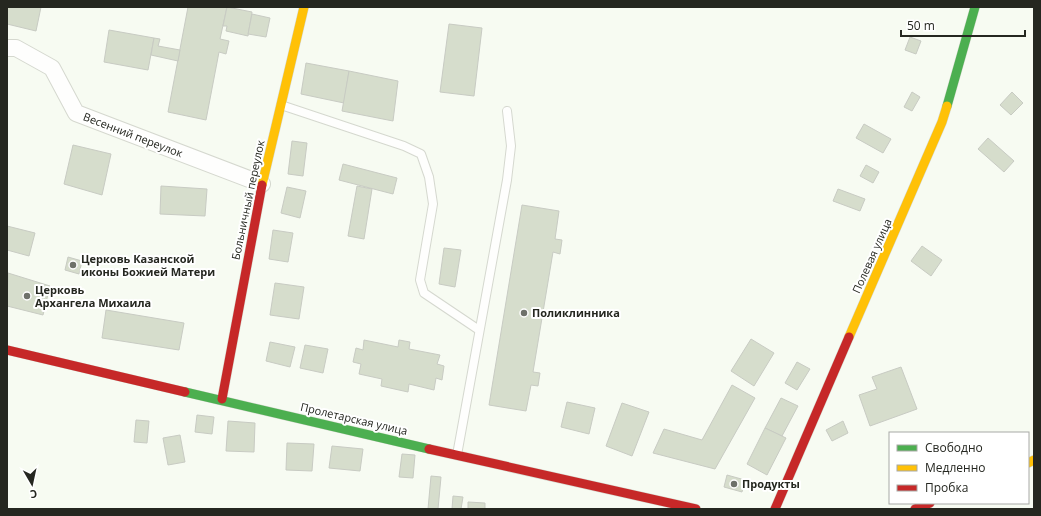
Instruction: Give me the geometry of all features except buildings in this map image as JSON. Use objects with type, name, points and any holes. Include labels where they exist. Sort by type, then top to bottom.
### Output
[{"type":"street","name":"Больничный переулок","points":[[222,399],[262,184],[304,7]]},
{"type":"street","name":"Полевая улица","points":[[775,509],[942,122],[975,7]]},
{"type":"street","name":"Весенний переулок","points":[[7,48],[16,48],[52,68],[76,113],[262,184]]},
{"type":"street","name":"Пролетарская улица","points":[[7,350],[222,399],[457,456],[696,509]]},
{"type":"street","points":[[915,509],[928,504]]},
{"type":"lane","points":[[280,105],[404,146],[421,154],[429,177],[433,204],[420,280],[424,293],[480,330]]},
{"type":"lane","points":[[457,456],[511,146],[507,111]]},
{"type":"traffic: fast","points":[[947,106],[975,7]]},
{"type":"traffic: fast","points":[[185,392],[429,449]]},
{"type":"traffic: slow","points":[[262,185],[304,7]]},
{"type":"traffic: slow","points":[[849,337],[942,122],[947,106]]},
{"type":"traffic: slow","points":[[1029,462],[1034,460]]},
{"type":"traffic: jam","points":[[222,399],[262,185]]},
{"type":"traffic: jam","points":[[775,509],[849,337]]},
{"type":"traffic: jam","points":[[7,350],[185,392]]},
{"type":"traffic: jam","points":[[429,449],[696,509]]},
{"type":"traffic: jam","points":[[915,509],[928,504]]},
{"type":"place","name":"Церковь Казанской иконы Божией Матери","points":[[73,265]]},
{"type":"place","name":"Церковь Архангела Михаила","points":[[27,296]]},
{"type":"place","name":"Поликлинника","points":[[524,313]]},
{"type":"place","name":"Продукты","points":[[734,484]]}]
